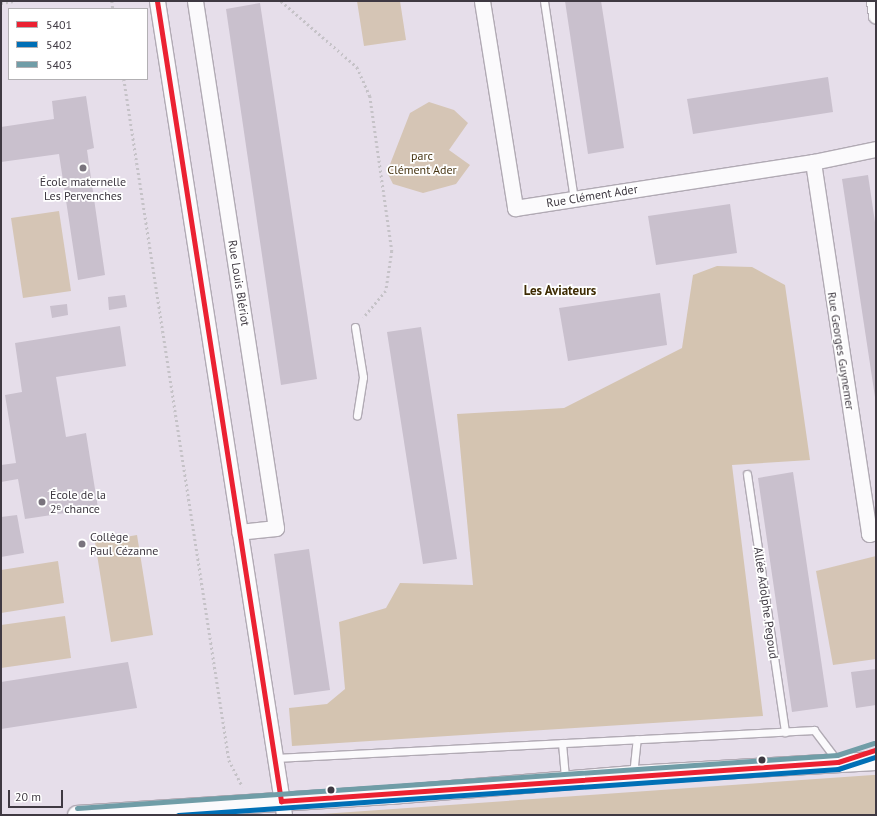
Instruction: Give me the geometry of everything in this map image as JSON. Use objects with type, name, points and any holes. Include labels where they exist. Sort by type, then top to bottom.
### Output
[{"type":"street","points":[[157,1],[283,808]]},
{"type":"street","name":"Rue Louis Blériot","points":[[195,1],[276,528],[239,532]]},
{"type":"street","name":"Rue Clément Ader","points":[[482,1],[515,208],[813,162],[876,149]]},
{"type":"street","points":[[874,1],[876,16]]},
{"type":"street","name":"Rue Georges Guynemer","points":[[813,162],[869,534],[876,532]]},
{"type":"street","points":[[838,762],[876,750]]},
{"type":"street","points":[[77,815],[252,803],[283,808],[565,780],[838,762],[876,762]]},
{"type":"lane","points":[[544,1],[574,198]]},
{"type":"lane","points":[[355,328],[363,377],[357,416]]},
{"type":"lane","name":"Allée Adolphe Pegoud","points":[[747,474],[785,732]]},
{"type":"lane","points":[[275,758],[814,730],[838,762]]},
{"type":"lane","points":[[633,775],[637,739]]},
{"type":"lane","points":[[562,743],[565,780]]},
{"type":"path","points":[[1,3],[14,1]]},
{"type":"path","points":[[281,1],[357,67],[370,96],[392,251],[386,291],[355,328]]},
{"type":"path","points":[[124,80],[228,760],[252,803]]},
{"type":"green space","points":[[357,1],[400,1],[406,40],[364,46]]},
{"type":"green space","name":"parc Clément Ader","points":[[429,102],[454,110],[468,123],[449,150],[470,165],[456,184],[423,193],[393,184],[387,172],[410,113]]},
{"type":"green space","points":[[59,211],[71,291],[23,298],[11,218]]},
{"type":"green space","points":[[137,535],[153,635],[111,642],[95,542]]},
{"type":"green space","points":[[876,556],[876,659],[833,665],[816,571]]},
{"type":"green space","points":[[58,561],[64,603],[1,613],[1,570]]},
{"type":"green space","points":[[65,616],[71,658],[1,668],[1,625]]},
{"type":"shaded area","points":[[717,266],[752,267],[785,285],[810,460],[732,465],[763,716],[292,746],[289,708],[327,704],[345,689],[339,622],[386,608],[400,583],[473,585],[457,414],[564,408],[682,348],[693,275]]},
{"type":"shaded area","points":[[876,775],[876,815],[308,815]]},
{"type":"building","points":[[565,1],[601,1],[624,148],[588,154]]},
{"type":"building","points":[[260,3],[317,379],[281,385],[226,9]]},
{"type":"building","points":[[828,77],[833,112],[693,134],[687,99]]},
{"type":"building","points":[[86,96],[94,148],[87,150],[105,275],[78,280],[59,154],[1,162],[1,127],[54,119],[52,101]]},
{"type":"building","points":[[868,175],[876,229],[875,397],[842,179]]},
{"type":"building","points":[[730,204],[737,253],[656,265],[648,216]]},
{"type":"building","points":[[660,293],[667,345],[568,361],[559,308]]},
{"type":"building","points":[[125,295],[127,307],[109,310],[108,297]]},
{"type":"building","points":[[67,304],[68,315],[52,318],[50,306]]},
{"type":"building","points":[[120,326],[126,366],[56,377],[66,437],[86,433],[98,508],[25,519],[18,479],[1,482],[1,465],[16,463],[5,395],[22,392],[15,343]]},
{"type":"building","points":[[421,327],[457,559],[423,564],[387,332]]},
{"type":"building","points":[[793,472],[828,707],[792,712],[758,478]]},
{"type":"building","points":[[17,515],[24,553],[1,557],[1,517]]},
{"type":"building","points":[[309,549],[330,690],[294,695],[274,554]]},
{"type":"building","points":[[128,662],[137,708],[1,729],[1,682]]},
{"type":"building","points":[[876,669],[876,705],[856,708],[851,672]]},
{"type":"transit line","name":"5401","points":[[157,1],[281,801]]},
{"type":"transit line","name":"5403","points":[[77,808],[837,755],[874,743]]},
{"type":"transit line","name":"5401","points":[[281,801],[838,762],[876,750]]},
{"type":"transit line","name":"5402","points":[[178,815],[838,769],[876,757]]},
{"type":"place","name":"École maternelle Les Pervenches","points":[[83,168]]},
{"type":"place","name":"École de la 2ᵉ chance","points":[[42,502]]},
{"type":"place","name":"Collège Paul Cézanne","points":[[82,544]]},
{"type":"district","name":"Les Aviateurs","points":[[560,291]]}]
